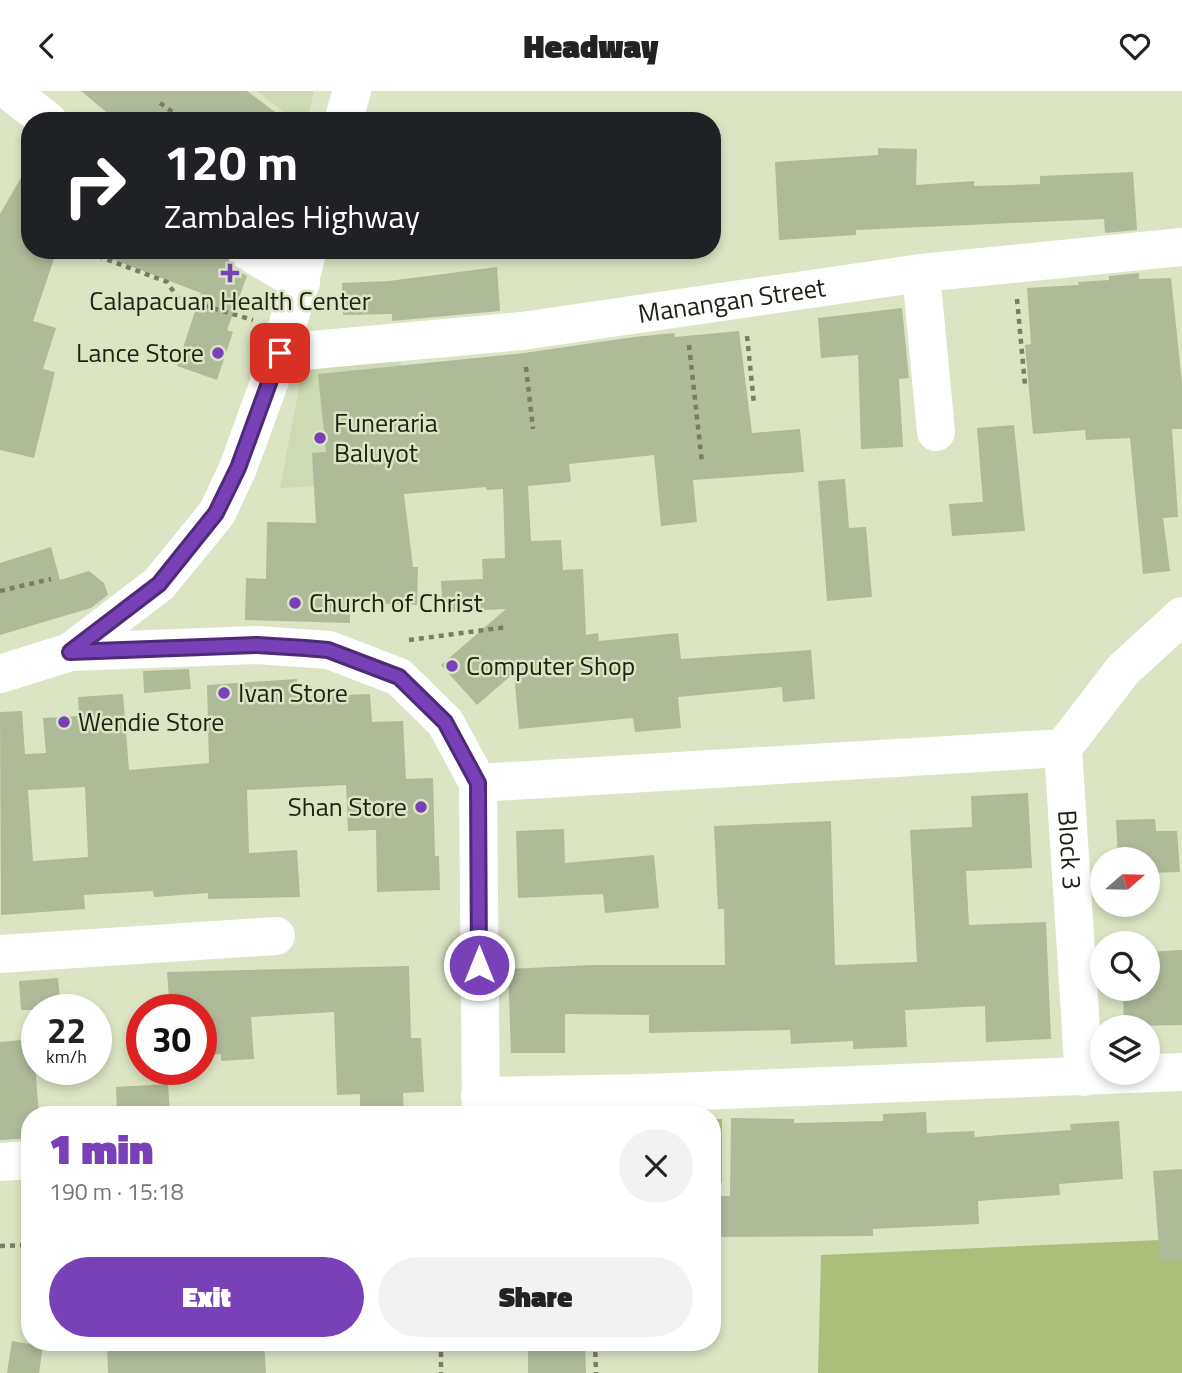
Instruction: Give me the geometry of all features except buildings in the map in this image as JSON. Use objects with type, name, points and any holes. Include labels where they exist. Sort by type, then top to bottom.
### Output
[{"type":"street","points":[[346,112],[352,91]]},
{"type":"street","points":[[12,92],[37,112]]},
{"type":"street","name":"Manangan Street","points":[[284,342],[522,331],[921,273],[1182,247]]},
{"type":"street","points":[[70,652],[159,584],[216,513],[238,468],[284,342],[305,267],[277,259]]},
{"type":"street","points":[[921,273],[936,432]]},
{"type":"street","points":[[478,783],[1063,748],[1124,670],[1182,616]]},
{"type":"street","points":[[0,674],[70,652],[257,645],[328,650],[399,677],[445,722],[478,783],[481,1105],[647,1093],[1182,1072]]},
{"type":"street","name":"Block 3","points":[[1063,748],[1084,1077]]},
{"type":"street","points":[[0,954],[276,936]]},
{"type":"street","points":[[0,1162],[21,1161]]},
{"type":"path","points":[[160,103],[172,112]]},
{"type":"path","points":[[106,259],[167,282],[178,298],[284,342]]},
{"type":"path","points":[[1014,263],[1025,386]]},
{"type":"path","points":[[743,297],[754,404]]},
{"type":"path","points":[[684,306],[702,463]]},
{"type":"path","points":[[522,331],[533,429]]},
{"type":"path","points":[[0,591],[51,579]]},
{"type":"path","points":[[397,641],[507,627]]},
{"type":"path","points":[[0,1246],[21,1245]]},
{"type":"path","points":[[441,1351],[442,1373]]},
{"type":"path","points":[[596,1351],[596,1373]]},
{"type":"shaded area","points":[[257,91],[314,91],[309,112],[284,112]]},
{"type":"shaded area","points":[[400,358],[413,481],[280,488],[303,367]]},
{"type":"green space","points":[[721,1119],[722,1119],[721,1183]]},
{"type":"green space","points":[[1182,1239],[1182,1373],[818,1373],[821,1255]]},
{"type":"place","name":"Calapacuan Health Center","points":[[230,273]]},
{"type":"place","name":"Lance Store","points":[[218,353]]},
{"type":"place","name":"Funeraria Baluyot","points":[[320,438]]},
{"type":"place","name":"Church of Christ","points":[[295,603]]},
{"type":"place","name":"Computer Shop","points":[[452,666]]},
{"type":"place","name":"Ivan Store","points":[[224,693]]},
{"type":"place","name":"Wendie Store","points":[[64,722]]},
{"type":"place","name":"Shan Store","points":[[421,807]]},
{"type":"route","points":[[280,353],[238,468],[216,513],[159,584],[70,652],[257,645],[305,648],[328,650],[399,677],[445,722],[478,783],[479,965]]}]
